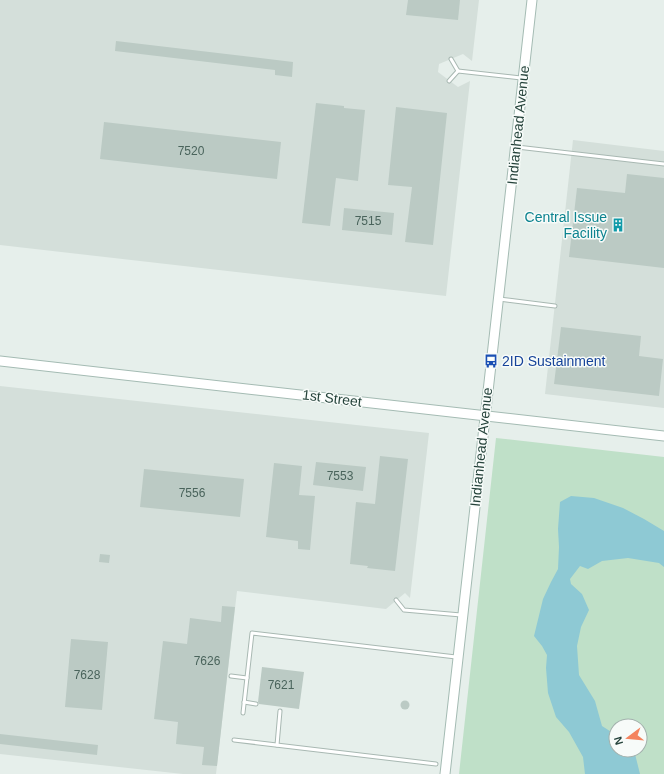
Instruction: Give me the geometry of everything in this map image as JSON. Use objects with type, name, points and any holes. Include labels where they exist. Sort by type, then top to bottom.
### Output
[{"type":"main road","name":"Indianhead Avenue","points":[[445,774],[484,416],[532,0]]},
{"type":"main road","name":"1st Street","points":[[0,360],[664,436]]},
{"type":"lane","points":[[451,59],[458,70]]},
{"type":"lane","points":[[458,70],[523,78]]},
{"type":"lane","points":[[449,81],[458,70]]},
{"type":"lane","points":[[515,147],[664,164]]},
{"type":"lane","points":[[498,299],[555,306]]},
{"type":"lane","points":[[396,600],[404,610],[462,616]]},
{"type":"lane","points":[[243,713],[252,633],[458,657]]},
{"type":"lane","points":[[231,676],[247,678]]},
{"type":"lane","points":[[244,702],[256,704]]},
{"type":"lane","points":[[277,745],[280,711]]},
{"type":"lane","points":[[234,740],[436,764]]},
{"type":"shaded area","points":[[0,0],[479,0],[472,61],[463,54],[439,64],[438,72],[458,87],[470,81],[446,296],[0,245]]},
{"type":"shaded area","points":[[573,140],[664,151],[664,408],[545,394]]},
{"type":"shaded area","points":[[0,386],[429,433],[410,598],[405,593],[386,609],[237,591],[216,774],[183,774],[0,754]]},
{"type":"green space","points":[[496,438],[664,457],[664,774],[459,774]]},
{"type":"water","points":[[571,496],[594,498],[623,508],[664,531],[664,567],[659,563],[628,558],[602,561],[588,569],[580,566],[570,579],[571,584],[582,594],[589,610],[581,627],[577,646],[579,675],[595,701],[602,726],[608,730],[608,758],[636,758],[640,774],[585,774],[583,757],[569,732],[556,717],[548,693],[546,668],[547,655],[534,636],[543,599],[558,569],[560,502]]},
{"type":"building","points":[[408,0],[460,0],[458,20],[406,15]]},
{"type":"building","points":[[116,41],[293,62],[292,77],[275,75],[275,70],[115,51]]},
{"type":"building","points":[[316,103],[365,110],[358,181],[336,178],[330,226],[302,223]]},
{"type":"building","points":[[396,107],[447,113],[433,245],[405,242],[412,187],[388,185]]},
{"type":"building","points":[[104,122],[281,142],[277,179],[100,159]]},
{"type":"building","name":"Central Issue Facility","points":[[627,174],[664,178],[664,268],[569,257],[577,188],[625,193]]},
{"type":"building","points":[[344,208],[394,213],[392,235],[342,230]]},
{"type":"building","points":[[561,327],[641,336],[639,356],[663,359],[659,396],[554,384]]},
{"type":"building","points":[[380,456],[408,459],[395,571],[367,568],[368,566],[350,564],[356,502],[375,504]]},
{"type":"building","points":[[316,462],[366,467],[363,491],[313,485]]},
{"type":"building","points":[[274,463],[302,466],[299,495],[315,496],[310,550],[298,549],[298,541],[266,537]]},
{"type":"building","points":[[144,469],[244,479],[240,517],[140,507]]},
{"type":"building","points":[[100,554],[110,555],[109,563],[99,562]]},
{"type":"building","points":[[222,606],[235,607],[217,766],[202,765],[204,747],[176,744],[178,722],[154,719],[163,641],[187,644],[190,618],[221,622]]},
{"type":"building","points":[[71,639],[108,642],[102,710],[65,707]]},
{"type":"building","points":[[262,667],[304,672],[299,709],[259,704]]},
{"type":"building","points":[[403,701],[407,701],[409,705],[407,709],[403,709],[401,707],[401,703]]},
{"type":"building","points":[[0,734],[98,745],[97,755],[0,744]]},
{"type":"place","name":"Central Issue Facility","points":[[618,225]]},
{"type":"place","name":"2ID Sustainment","points":[[491,361]]}]
